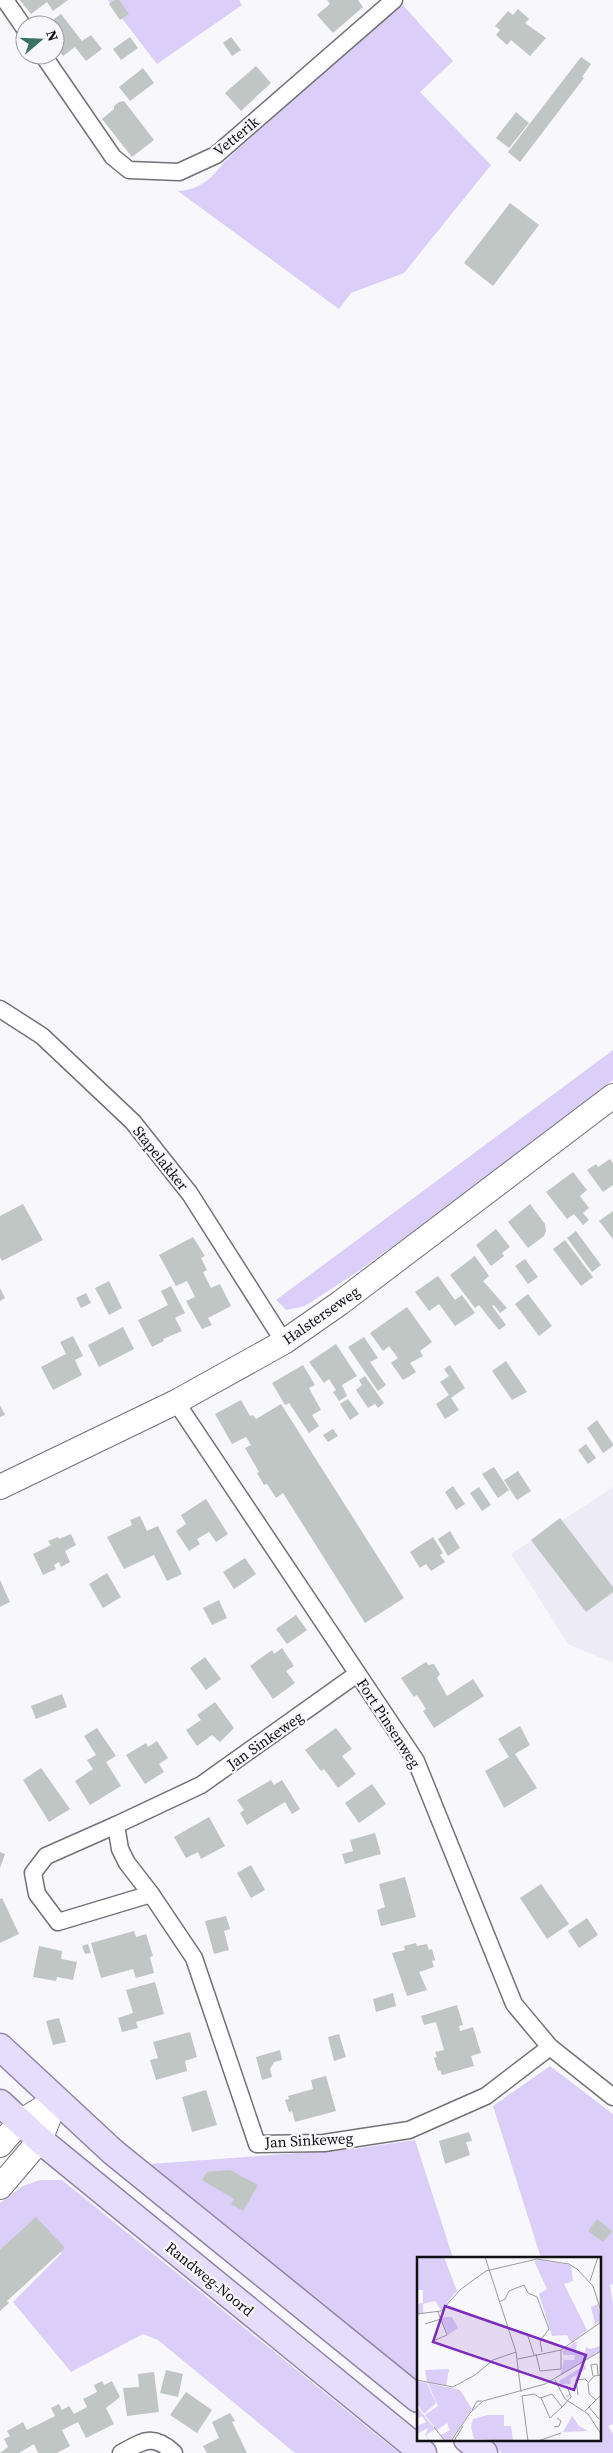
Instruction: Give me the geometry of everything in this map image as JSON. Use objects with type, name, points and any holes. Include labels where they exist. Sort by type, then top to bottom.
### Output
[{"type":"main road","name":"Halsterseweg","points":[[0,1486],[176,1402],[284,1342],[340,1303],[613,1096]]},
{"type":"main road","points":[[0,2047],[113,2152],[417,2398]]},
{"type":"main road","points":[[0,2145],[20,2122],[56,2100]]},
{"type":"main road","points":[[0,2187],[40,2140],[56,2100]]},
{"type":"main road","name":"Randweg-Noord","points":[[0,2103],[40,2140],[423,2453]]},
{"type":"main road","points":[[468,2440],[484,2453]]},
{"type":"street","points":[[5,0],[15,15]]},
{"type":"street","name":"Vetterik","points":[[50,65],[114,157],[128,170],[179,172],[216,155],[390,1]]},
{"type":"street","name":"Stapelakker","points":[[0,1009],[42,1036],[133,1122],[190,1194],[284,1342]]},
{"type":"street","name":"Fort Pinsenweg","points":[[176,1402],[416,1762],[514,2004],[550,2047],[613,2097]]},
{"type":"street","name":"Jan Sinkeweg","points":[[151,1894],[58,1922],[38,1894],[33,1873],[46,1856],[201,1786],[357,1674]]},
{"type":"street","name":"Jan Sinkeweg","points":[[116,1825],[120,1849],[127,1864],[151,1894],[194,1958],[257,2144],[324,2142],[409,2130],[486,2096],[550,2047]]},
{"type":"street","points":[[121,2453],[143,2442],[153,2440],[163,2444],[174,2453]]},
{"type":"shaded area","points":[[108,0],[239,0],[242,5],[157,64]]},
{"type":"shaded area","points":[[402,4],[453,61],[420,92],[491,165],[404,273],[351,293],[339,309],[178,191],[199,186],[210,178],[225,161],[337,59]]},
{"type":"shaded area","points":[[613,1050],[613,1080],[484,1181],[357,1272],[305,1306],[286,1310],[276,1300]]},
{"type":"shaded area","points":[[613,1487],[613,1663],[568,1644],[511,1554]]},
{"type":"shaded area","points":[[550,2066],[613,2114],[613,2284],[610,2285],[613,2304],[613,2424],[608,2426],[613,2434],[613,2453],[502,2453],[486,2440],[600,2440],[600,2257],[541,2257],[493,2106]]},
{"type":"shaded area","points":[[415,2140],[453,2257],[417,2257],[417,2383],[150,2164],[353,2149]]},
{"type":"shaded area","points":[[40,2180],[62,2180],[399,2453],[295,2453],[158,2340],[143,2334],[71,2372],[13,2302],[62,2253],[32,2222],[0,2252],[0,2203],[23,2186]]},
{"type":"building","points":[[20,0],[68,0],[53,11],[47,2],[31,14]]},
{"type":"building","points":[[119,0],[129,14],[120,20],[109,4]]},
{"type":"building","points":[[327,0],[358,0],[363,7],[333,33],[317,15],[330,4]]},
{"type":"building","points":[[518,9],[529,19],[525,23],[546,38],[530,56],[511,40],[507,45],[496,35],[500,30],[495,26],[508,11],[513,15]]},
{"type":"building","points":[[65,19],[82,41],[91,35],[102,49],[86,61],[75,47],[65,54]]},
{"type":"building","points":[[130,37],[138,48],[121,60],[113,49]]},
{"type":"building","points":[[231,37],[241,50],[232,56],[223,43]]},
{"type":"building","points":[[581,57],[591,64],[582,77],[584,78],[520,162],[508,152]]},
{"type":"building","points":[[256,66],[271,83],[241,111],[225,93]]},
{"type":"building","points":[[143,68],[154,83],[130,101],[119,87]]},
{"type":"building","points":[[124,101],[154,140],[132,157],[102,119],[114,109],[114,106]]},
{"type":"building","points":[[516,112],[529,123],[509,148],[496,138]]},
{"type":"building","points":[[510,203],[539,225],[493,286],[464,263]]},
{"type":"building","points":[[610,1159],[613,1163],[613,1185],[603,1192],[587,1170],[596,1164],[598,1167]]},
{"type":"building","points":[[573,1172],[587,1190],[580,1196],[589,1208],[583,1213],[589,1220],[583,1225],[574,1214],[567,1219],[546,1192]]},
{"type":"building","points":[[23,1204],[43,1240],[2,1261],[0,1257],[0,1216]]},
{"type":"building","points":[[530,1204],[545,1224],[546,1231],[544,1236],[528,1248],[508,1222]]},
{"type":"building","points":[[613,1211],[613,1239],[599,1221]]},
{"type":"building","points":[[496,1229],[510,1247],[502,1253],[504,1256],[491,1266],[476,1245]]},
{"type":"building","points":[[576,1231],[601,1265],[592,1272],[567,1238]]},
{"type":"building","points":[[193,1237],[205,1256],[201,1258],[207,1270],[203,1272],[211,1288],[220,1284],[231,1306],[208,1318],[212,1325],[202,1329],[186,1301],[195,1297],[187,1281],[176,1286],[159,1255]]},
{"type":"building","points":[[565,1240],[593,1277],[581,1286],[553,1249]]},
{"type":"building","points":[[475,1256],[489,1276],[483,1281],[507,1308],[500,1313],[494,1305],[492,1306],[506,1325],[499,1330],[479,1305],[475,1308],[450,1275]]},
{"type":"building","points":[[525,1259],[538,1277],[528,1284],[515,1266]]},
{"type":"building","points":[[438,1276],[455,1300],[462,1295],[475,1313],[455,1326],[439,1304],[429,1311],[415,1292]]},
{"type":"building","points":[[109,1281],[122,1308],[109,1315],[95,1288]]},
{"type":"building","points":[[171,1286],[185,1313],[175,1318],[182,1331],[163,1339],[164,1341],[152,1347],[138,1320],[168,1305],[161,1291]]},
{"type":"building","points":[[0,1288],[5,1298],[0,1301]]},
{"type":"building","points":[[86,1293],[91,1303],[81,1308],[76,1298]]},
{"type":"building","points":[[528,1294],[552,1326],[539,1336],[515,1304]]},
{"type":"building","points":[[407,1307],[432,1342],[420,1351],[423,1356],[410,1363],[416,1372],[403,1380],[391,1363],[398,1358],[389,1346],[383,1351],[370,1333]]},
{"type":"building","points":[[123,1327],[134,1349],[99,1367],[88,1345]]},
{"type":"building","points":[[73,1336],[83,1356],[75,1360],[82,1375],[53,1390],[41,1367],[66,1354],[60,1342]]},
{"type":"building","points":[[364,1337],[378,1358],[370,1362],[386,1385],[378,1391],[348,1347]]},
{"type":"building","points":[[336,1344],[357,1376],[342,1385],[347,1396],[339,1401],[333,1392],[336,1390],[329,1379],[324,1383],[309,1362]]},
{"type":"building","points":[[506,1361],[527,1392],[512,1400],[492,1371]]},
{"type":"building","points":[[303,1365],[315,1385],[309,1388],[321,1410],[312,1415],[319,1426],[309,1433],[289,1403],[285,1405],[272,1383]]},
{"type":"building","points":[[450,1365],[465,1388],[451,1398],[459,1410],[445,1419],[436,1404],[449,1395],[440,1382],[449,1376],[444,1369]]},
{"type":"building","points":[[365,1376],[384,1403],[378,1408],[375,1404],[368,1408],[356,1390],[362,1385],[359,1380]]},
{"type":"building","points":[[348,1399],[359,1414],[350,1420],[340,1404]]},
{"type":"building","points":[[241,1400],[250,1416],[253,1415],[256,1419],[281,1404],[404,1598],[365,1623],[283,1493],[276,1498],[267,1484],[264,1485],[245,1448],[251,1445],[246,1437],[232,1444],[215,1414]]},
{"type":"building","points":[[0,1405],[5,1415],[0,1417]]},
{"type":"building","points":[[597,1420],[613,1444],[603,1453],[587,1428]]},
{"type":"building","points":[[333,1429],[338,1436],[328,1442],[323,1435]]},
{"type":"building","points":[[586,1444],[596,1458],[588,1464],[578,1450]]},
{"type":"building","points":[[494,1467],[509,1490],[498,1498],[482,1474]]},
{"type":"building","points":[[518,1471],[531,1491],[517,1500],[504,1480]]},
{"type":"building","points":[[453,1486],[465,1504],[456,1510],[445,1492]]},
{"type":"building","points":[[479,1487],[491,1505],[482,1511],[470,1493]]},
{"type":"building","points":[[206,1499],[228,1534],[216,1542],[209,1532],[197,1539],[200,1544],[189,1551],[176,1531],[186,1524],[181,1515]]},
{"type":"building","points":[[140,1516],[147,1531],[158,1526],[182,1574],[167,1581],[154,1555],[124,1569],[107,1537],[132,1525],[130,1520]]},
{"type":"building","points":[[560,1518],[613,1587],[613,1592],[586,1612],[531,1540]]},
{"type":"building","points":[[450,1531],[460,1548],[448,1556],[438,1539]]},
{"type":"building","points":[[71,1534],[76,1545],[65,1551],[70,1562],[61,1567],[59,1562],[54,1565],[56,1569],[43,1575],[33,1554],[51,1545],[48,1541]]},
{"type":"building","points":[[433,1537],[443,1553],[440,1555],[445,1562],[431,1571],[426,1564],[420,1568],[410,1552]]},
{"type":"building","points":[[245,1558],[256,1574],[234,1589],[223,1572]]},
{"type":"building","points":[[107,1573],[121,1597],[103,1608],[89,1584]]},
{"type":"building","points":[[0,1580],[10,1602],[0,1607]]},
{"type":"building","points":[[219,1600],[227,1618],[212,1625],[203,1608]]},
{"type":"building","points":[[296,1615],[307,1630],[287,1644],[276,1629]]},
{"type":"building","points":[[282,1648],[294,1666],[286,1671],[295,1683],[273,1699],[250,1666],[272,1650],[274,1654]]},
{"type":"building","points":[[205,1657],[221,1679],[206,1690],[190,1668]]},
{"type":"building","points":[[426,1662],[428,1665],[434,1664],[440,1674],[437,1678],[447,1696],[473,1679],[484,1696],[434,1728],[423,1711],[426,1709],[417,1695],[414,1697],[401,1678]]},
{"type":"building","points":[[62,1694],[67,1707],[36,1719],[31,1706]]},
{"type":"building","points":[[215,1702],[234,1728],[220,1742],[212,1735],[197,1746],[186,1730],[201,1720],[197,1715]]},
{"type":"building","points":[[520,1726],[530,1745],[515,1754],[537,1788],[504,1808],[485,1771],[509,1757],[498,1739]]},
{"type":"building","points":[[97,1728],[116,1756],[106,1762],[121,1786],[90,1805],[75,1781],[93,1769],[87,1760],[96,1755],[84,1736]]},
{"type":"building","points":[[336,1728],[352,1749],[342,1756],[356,1774],[338,1788],[324,1769],[321,1771],[305,1750]]},
{"type":"building","points":[[157,1741],[168,1758],[159,1764],[164,1772],[145,1784],[126,1755],[146,1743],[148,1747]]},
{"type":"building","points":[[41,1768],[70,1809],[49,1822],[23,1780]]},
{"type":"building","points":[[271,1780],[274,1785],[282,1780],[300,1809],[292,1814],[285,1802],[247,1825],[240,1813],[244,1810],[237,1800]]},
{"type":"building","points":[[372,1784],[386,1804],[359,1823],[345,1803]]},
{"type":"building","points":[[209,1817],[225,1846],[201,1859],[198,1852],[186,1858],[174,1837]]},
{"type":"building","points":[[375,1833],[381,1854],[345,1864],[342,1854],[353,1851],[350,1840]]},
{"type":"building","points":[[0,1852],[5,1854],[0,1868]]},
{"type":"building","points":[[251,1865],[265,1890],[251,1898],[237,1873]]},
{"type":"building","points":[[405,1877],[416,1917],[381,1926],[377,1910],[385,1907],[379,1884]]},
{"type":"building","points":[[541,1884],[569,1924],[547,1939],[520,1898]]},
{"type":"building","points":[[2,1898],[19,1934],[0,1943],[0,1899]]},
{"type":"building","points":[[226,1916],[230,1929],[224,1931],[229,1950],[214,1954],[205,1921]]},
{"type":"building","points":[[587,1918],[598,1935],[579,1948],[568,1931]]},
{"type":"building","points":[[134,1931],[136,1937],[146,1934],[153,1956],[150,1957],[154,1973],[136,1978],[133,1969],[101,1978],[91,1943]]},
{"type":"building","points":[[416,1943],[417,1946],[427,1944],[429,1950],[432,1949],[435,1960],[432,1961],[434,1967],[419,1972],[427,1990],[407,1996],[392,1953],[405,1950],[404,1946]]},
{"type":"building","points":[[88,1944],[91,1953],[85,1954],[82,1946]]},
{"type":"building","points":[[39,1946],[62,1951],[61,1959],[77,1962],[73,1980],[57,1977],[56,1981],[33,1977]]},
{"type":"building","points":[[155,1982],[164,2014],[136,2022],[138,2028],[122,2032],[118,2018],[133,2013],[126,1990]]},
{"type":"building","points":[[393,1993],[396,2006],[376,2012],[373,1999]]},
{"type":"building","points":[[457,2005],[463,2025],[459,2026],[460,2031],[473,2027],[481,2053],[471,2056],[474,2066],[442,2075],[440,2070],[438,2071],[434,2058],[437,2057],[435,2052],[444,2050],[436,2022],[424,2025],[421,2016]]},
{"type":"building","points":[[59,2018],[66,2042],[53,2045],[46,2021]]},
{"type":"building","points":[[190,2032],[197,2057],[185,2061],[187,2071],[156,2080],[150,2060],[158,2058],[153,2042]]},
{"type":"building","points":[[339,2034],[346,2057],[334,2061],[328,2037]]},
{"type":"building","points":[[280,2050],[282,2060],[274,2062],[270,2069],[272,2077],[262,2080],[256,2057]]},
{"type":"building","points":[[326,2076],[336,2111],[295,2122],[292,2111],[289,2112],[285,2100],[289,2099],[288,2096],[313,2089],[311,2080]]},
{"type":"building","points":[[206,2090],[217,2125],[192,2132],[182,2097]]},
{"type":"building","points":[[469,2132],[472,2141],[466,2142],[470,2155],[445,2164],[439,2141]]},
{"type":"building","points":[[230,2170],[258,2185],[243,2211],[231,2204],[234,2199],[202,2180],[207,2172]]},
{"type":"building","points":[[36,2217],[65,2248],[7,2301],[9,2303],[0,2311],[0,2250]]},
{"type":"building","points":[[597,2219],[612,2231],[603,2242],[588,2231]]},
{"type":"building","points":[[166,2370],[183,2374],[178,2397],[160,2393]]},
{"type":"building","points":[[154,2372],[159,2412],[127,2416],[123,2388],[139,2387],[138,2374]]},
{"type":"building","points":[[102,2381],[104,2385],[112,2381],[120,2397],[106,2408],[114,2424],[86,2438],[78,2422],[62,2430],[70,2446],[57,2453],[38,2453],[34,2444],[19,2453],[0,2453],[8,2447],[4,2439],[10,2436],[7,2431],[23,2422],[27,2430],[55,2416],[51,2408],[59,2404],[62,2410],[69,2406],[74,2414],[87,2407],[83,2399],[97,2392],[94,2385]]},
{"type":"building","points":[[186,2392],[212,2410],[197,2433],[170,2415]]},
{"type":"building","points":[[230,2413],[235,2421],[232,2422],[247,2453],[207,2453],[203,2446],[219,2438],[212,2422]]}]
